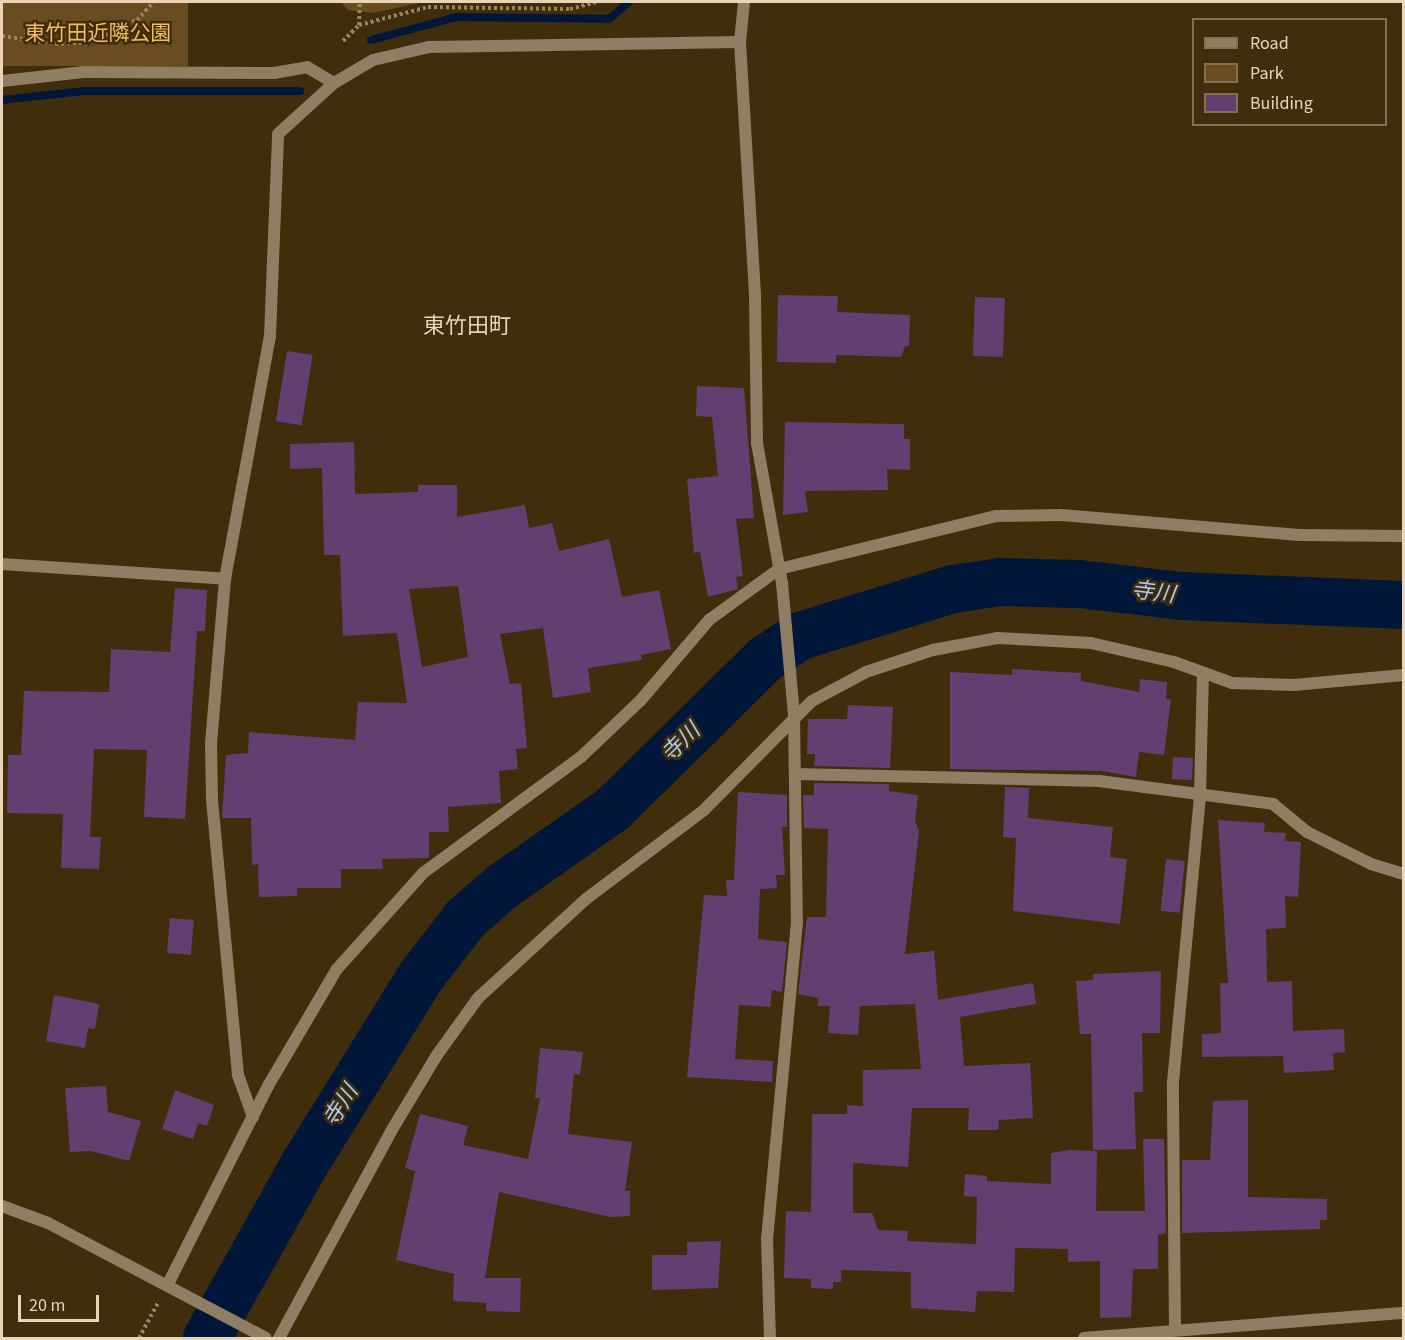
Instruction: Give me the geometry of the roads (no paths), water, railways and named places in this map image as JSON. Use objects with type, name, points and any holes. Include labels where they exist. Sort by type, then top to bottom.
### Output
[{"type":"street","points":[[744,2],[740,42],[754,274],[757,443],[782,583],[794,715],[797,922],[767,1238],[770,1338]]},
{"type":"street","points":[[253,1117],[238,1075],[212,800],[211,743],[225,579],[270,336],[278,134],[334,83],[373,60],[429,47],[740,42]]},
{"type":"street","points":[[2,81],[84,72],[274,73],[307,67],[334,83]]},
{"type":"street","points":[[172,1287],[253,1117],[337,969],[423,873],[582,756],[640,701],[709,620],[779,569],[996,516],[1061,515],[1299,535],[1404,536]]},
{"type":"street","points":[[2,564],[225,579]]},
{"type":"street","points":[[279,1338],[393,1128],[436,1055],[478,998],[586,899],[704,810],[794,715],[866,672],[933,650],[997,638],[1091,643],[1174,662],[1203,675],[1232,683],[1294,685],[1404,675]]},
{"type":"street","points":[[1175,1330],[1173,1082],[1200,794],[1203,675]]},
{"type":"street","points":[[795,774],[1099,781],[1273,804],[1307,832],[1371,864],[1404,874]]},
{"type":"street","points":[[2,1206],[48,1223],[266,1338]]},
{"type":"street","points":[[1084,1338],[1404,1313]]},
{"type":"waterway","points":[[371,40],[456,17],[609,19],[629,2]]},
{"type":"waterway","points":[[2,100],[85,91],[300,91]]},
{"type":"waterway","name":"寺川","points":[[207,1338],[304,1165],[422,975],[466,918],[503,886],[613,809],[765,659],[800,636],[953,589],[1000,582],[1079,584],[1181,596],[1404,605]]},
{"type":"district","name":"東竹田町","points":[[467,327]]},
{"type":"park label","name":"東竹田近隣公園","points":[[98,33]]}]
